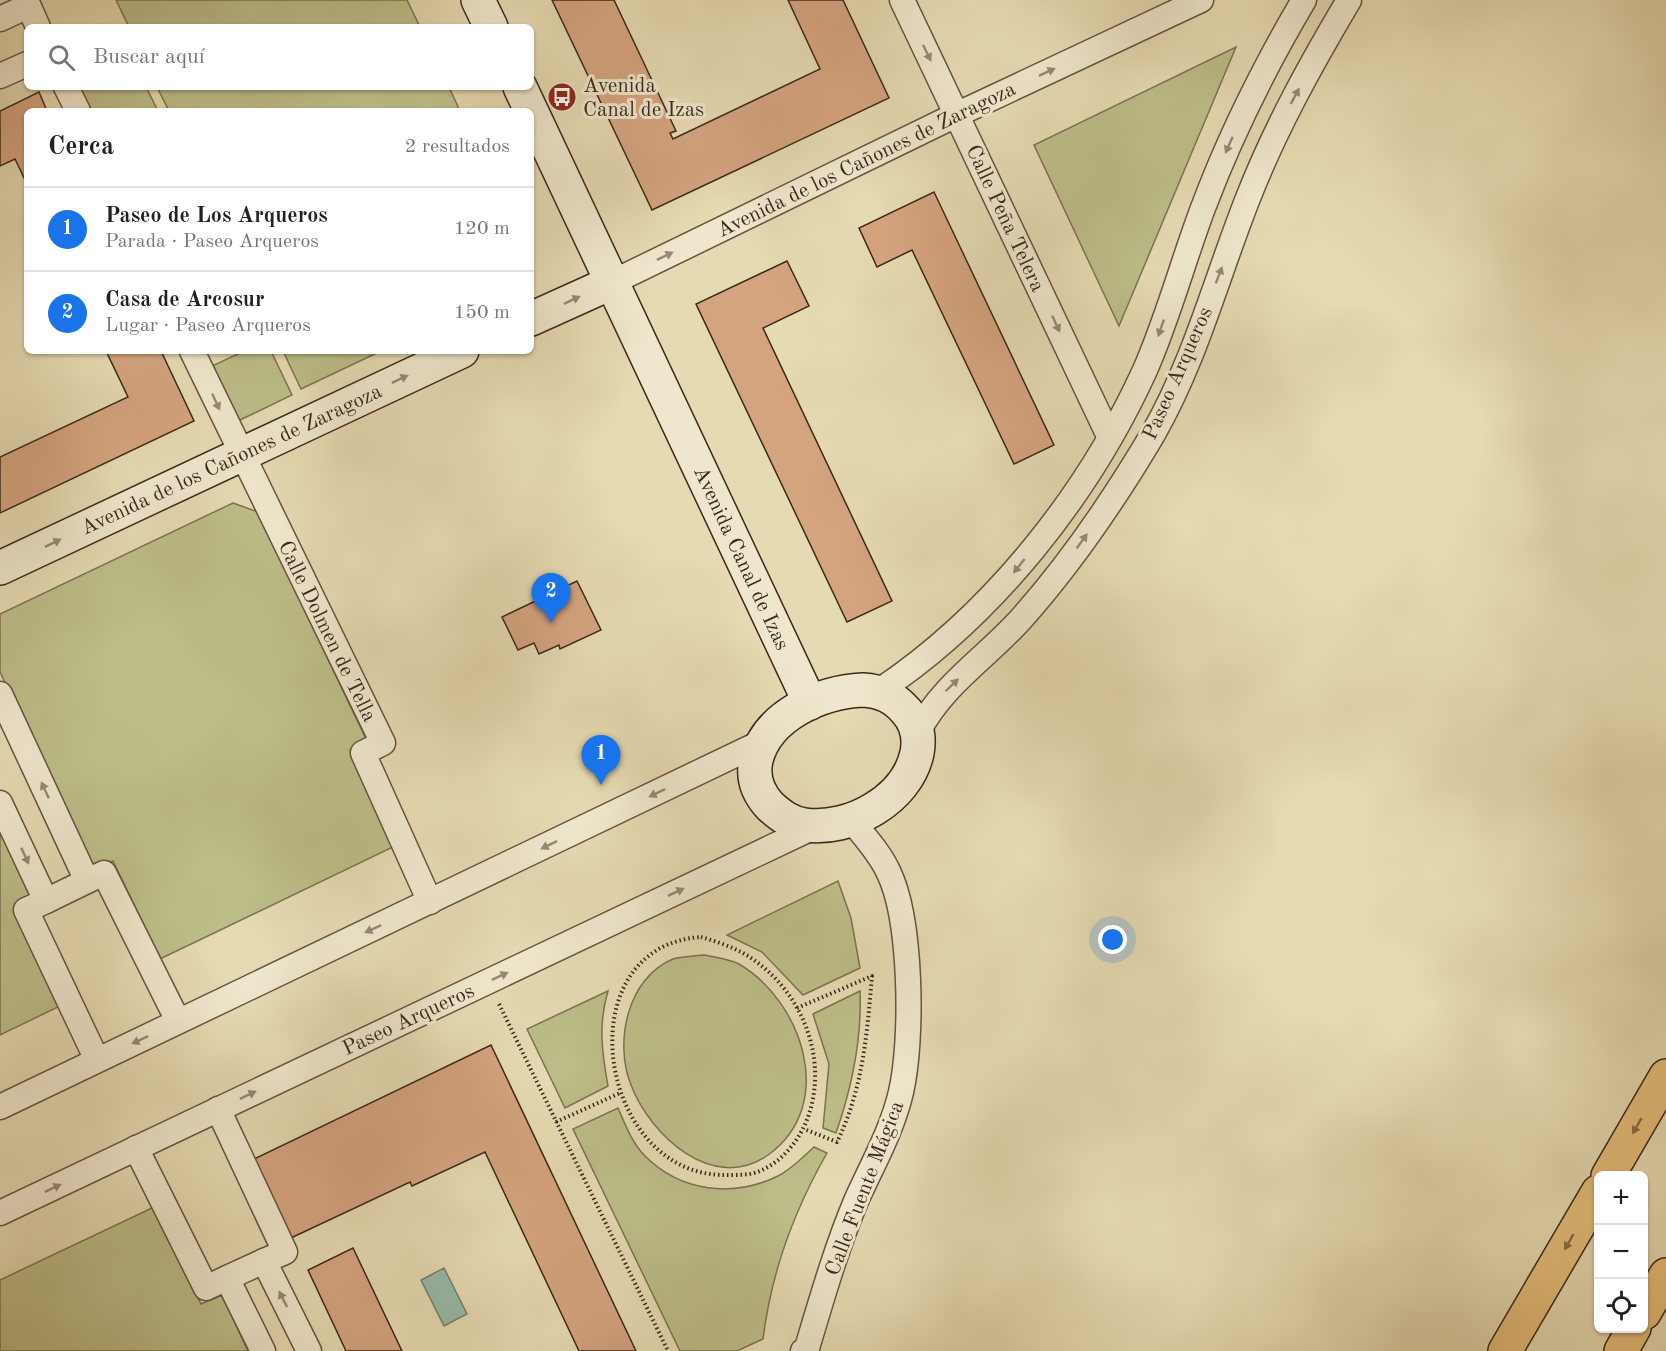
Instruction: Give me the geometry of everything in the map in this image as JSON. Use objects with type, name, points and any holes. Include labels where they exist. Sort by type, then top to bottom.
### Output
[{"type":"highway","points":[[1611,1171],[1666,1076]]},
{"type":"highway","points":[[1505,1351],[1594,1200]]},
{"type":"highway","points":[[1648,1306],[1666,1275]]},
{"type":"highway","points":[[1621,1351],[1632,1333]]},
{"type":"street","points":[[478,0],[490,24]]},
{"type":"street","name":"Calle Peña Telera","points":[[902,0],[1109,436]]},
{"type":"street","name":"Avenida de los Cañones de Zaragoza","points":[[534,318],[1201,0]]},
{"type":"street","name":"Paseo Arqueros","points":[[879,691],[930,655],[1009,579],[1076,490],[1145,370],[1202,209],[1231,139],[1304,0]]},
{"type":"street","name":"Paseo Arqueros","points":[[918,732],[939,698],[1008,634],[1033,606],[1099,518],[1154,431],[1181,376],[1248,197],[1284,118],[1349,0]]},
{"type":"street","points":[[0,19],[31,11]]},
{"type":"street","points":[[0,76],[24,65]]},
{"type":"street","points":[[68,90],[76,108]]},
{"type":"street","name":"Avenida Canal de Izas","points":[[521,90],[530,108]]},
{"type":"street","name":"Avenida Canal de Izas","points":[[534,116],[810,703]]},
{"type":"street","name":"Calle Dolmen de Tella","points":[[193,354],[383,743],[363,753],[430,902]]},
{"type":"street","name":"Avenida de los Cañones de Zaragoza","points":[[0,568],[240,453],[455,354]]},
{"type":"street","points":[[847,691],[879,691],[904,708],[918,732],[915,764],[905,781],[888,798],[851,820],[816,826],[799,824],[781,816],[759,791],[755,778],[755,765],[764,741],[782,720],[810,703],[847,691]]},
{"type":"street","points":[[0,694],[87,881]]},
{"type":"street","points":[[0,1107],[764,741]]},
{"type":"street","points":[[0,803],[46,901]]},
{"type":"street","name":"Calle Fuente Mágica","points":[[802,1351],[807,1348],[837,1248],[886,1137],[901,1092],[907,1052],[907,985],[902,922],[896,890],[879,855],[851,820]]},
{"type":"street","name":"Paseo Arqueros","points":[[0,1213],[816,826]]},
{"type":"street","points":[[97,1060],[26,910],[104,873],[178,1022]]},
{"type":"street","points":[[136,1148],[206,1288],[285,1252],[218,1110]]},
{"type":"street","points":[[264,1261],[309,1351]]},
{"type":"street","points":[[227,1278],[263,1351]]},
{"type":"path","points":[[701,937],[742,952],[760,965],[796,1008],[810,1036],[815,1061],[811,1109],[804,1129],[790,1150],[760,1172],[745,1175],[708,1174],[688,1169],[655,1147],[636,1123],[620,1093],[613,1063],[611,1030],[629,977],[644,957],[663,945],[685,938],[701,937]]},
{"type":"path","points":[[796,1008],[872,976],[868,1035],[858,1090],[850,1117],[837,1142],[804,1129]]},
{"type":"path","points":[[488,981],[668,1351]]},
{"type":"path","points":[[556,1122],[620,1093]]},
{"type":"shaded area","points":[[116,0],[407,0],[419,24],[128,24]]},
{"type":"shaded area","points":[[1236,47],[1119,326],[1034,145]]},
{"type":"shaded area","points":[[80,90],[148,90],[156,108],[89,108]]},
{"type":"shaded area","points":[[158,90],[450,90],[459,108],[168,108]]},
{"type":"shaded area","points":[[238,354],[272,354],[292,395],[238,421],[212,366]]},
{"type":"shaded area","points":[[284,354],[375,354],[301,389]]},
{"type":"shaded area","points":[[233,503],[258,512],[366,739],[350,750],[395,846],[160,959],[113,861],[93,869],[0,672],[0,614]]},
{"type":"shaded area","points":[[0,827],[34,897],[14,908],[60,1006],[0,1035]]},
{"type":"shaded area","points":[[838,881],[851,918],[860,968],[803,995],[762,952],[727,935]]},
{"type":"shaded area","points":[[704,955],[739,964],[761,981],[780,1002],[794,1028],[803,1055],[806,1082],[802,1109],[789,1134],[768,1155],[747,1165],[726,1168],[705,1163],[686,1153],[668,1139],[640,1104],[626,1068],[624,1050],[628,1013],[645,981],[657,968],[673,959]]},
{"type":"shaded area","points":[[608,991],[603,1015],[602,1038],[608,1086],[565,1108],[527,1029]]},
{"type":"shaded area","points":[[860,991],[855,1063],[836,1133],[823,1128],[829,1064],[813,1014]]},
{"type":"shaded area","points":[[618,1108],[626,1127],[645,1156],[659,1168],[675,1177],[708,1188],[726,1189],[761,1183],[788,1170],[814,1147],[827,1153],[795,1219],[778,1266],[763,1339],[737,1351],[680,1351],[573,1129]]},
{"type":"shaded area","points":[[154,1207],[201,1304],[222,1295],[248,1351],[0,1351],[0,1280]]},
{"type":"shaded area","points":[[444,1268],[467,1314],[444,1326],[421,1280]]},
{"type":"building","points":[[552,0],[614,0],[676,131],[670,133],[673,139],[820,69],[788,0],[843,0],[889,98],[652,210]]},
{"type":"building","points":[[39,92],[46,108],[24,108],[24,178],[15,159],[0,166],[0,111]]},
{"type":"building","points":[[934,192],[1054,445],[1014,464],[912,250],[877,267],[859,228]]},
{"type":"building","points":[[787,261],[809,306],[763,328],[892,601],[847,622],[696,304]]},
{"type":"building","points":[[107,354],[162,354],[194,421],[0,513],[0,457],[128,397]]},
{"type":"building","points":[[577,581],[601,630],[560,649],[559,645],[539,654],[534,643],[518,650],[502,617]]},
{"type":"building","points":[[491,1045],[636,1351],[579,1351],[485,1152],[412,1186],[410,1182],[291,1238],[254,1159]]},
{"type":"building","points":[[353,1248],[402,1351],[346,1351],[308,1270]]},
{"type":"place","name":"Avenida Canal de Izas","points":[[562,97]]},
{"type":"place","name":"Casa de Arcosur","points":[[551,623]]},
{"type":"place","name":"Paseo de Los Arqueros","points":[[601,785]]}]
